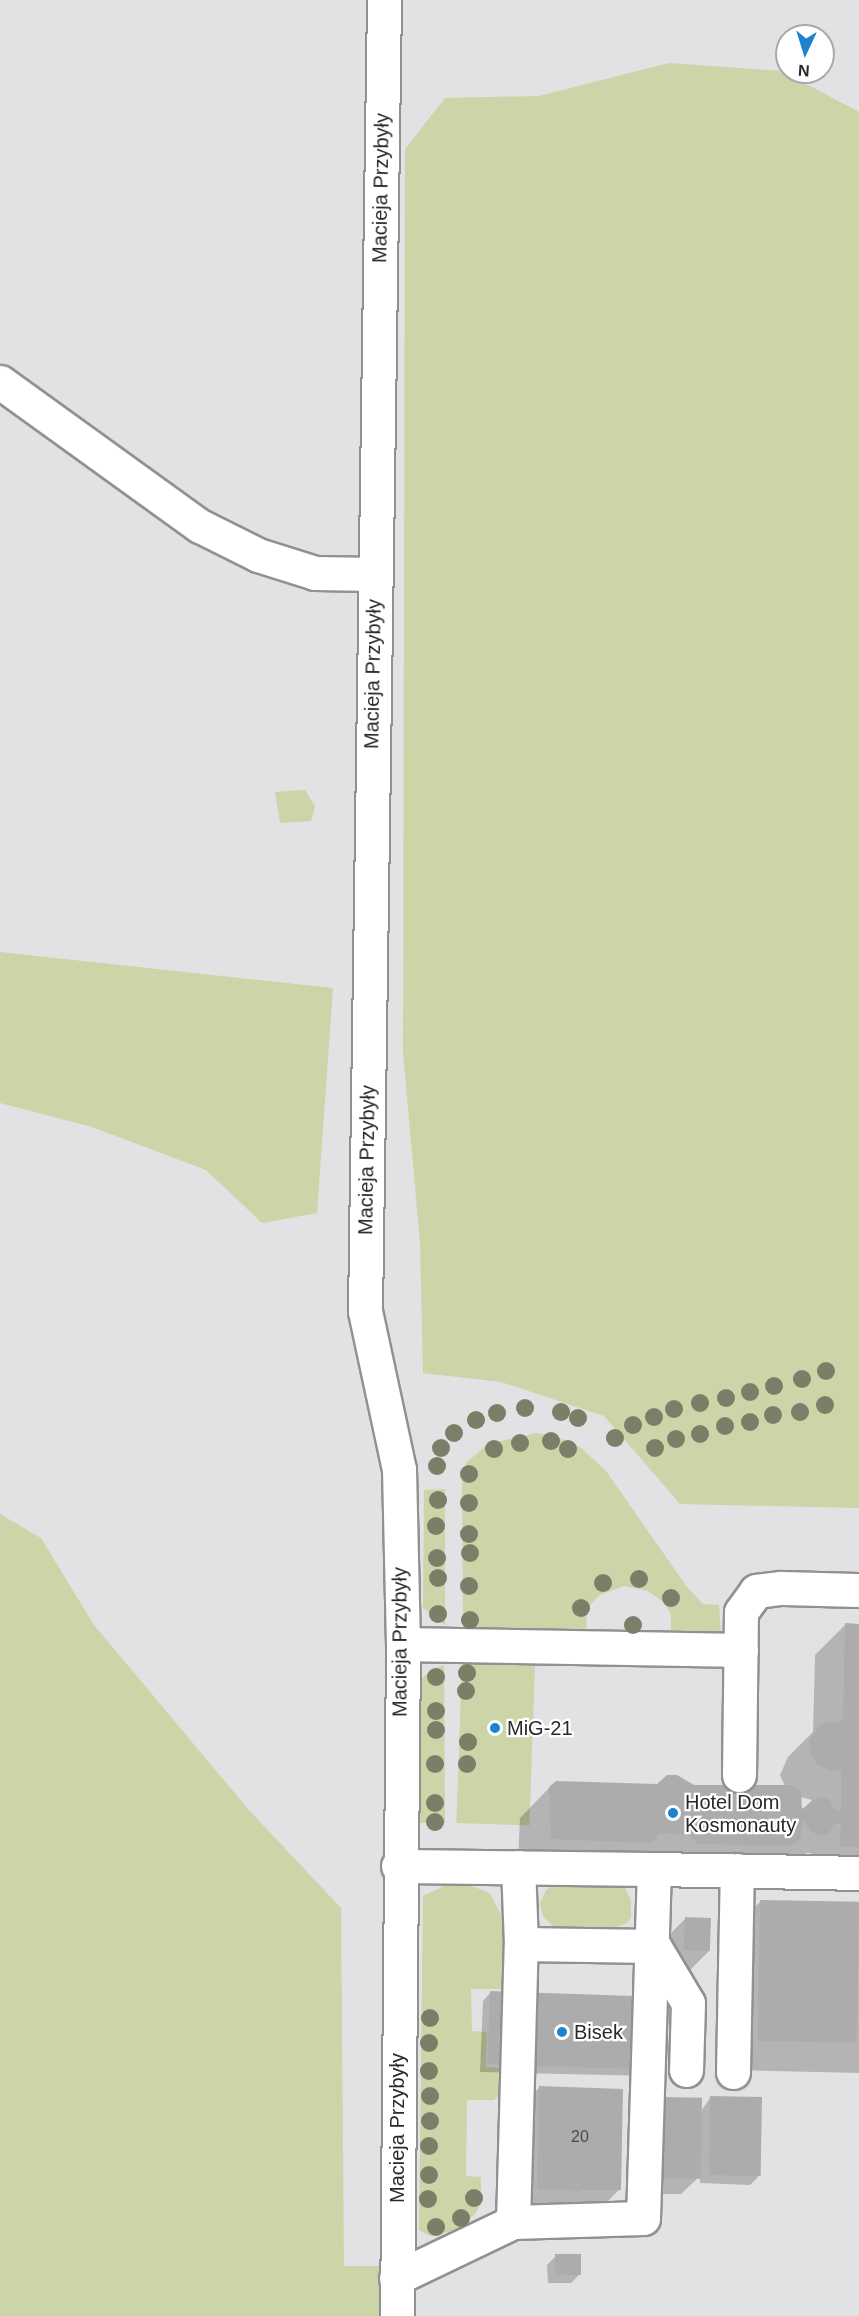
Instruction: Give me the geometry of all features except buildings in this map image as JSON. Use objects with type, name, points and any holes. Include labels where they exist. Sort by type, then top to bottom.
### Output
[{"type":"street","name":"Macieja Przybyły","points":[[384,0],[365,1311],[399,1469],[403,1644],[398,1866],[397,2316]]},
{"type":"street","points":[[0,382],[200,526],[258,555],[315,573],[375,574]]},
{"type":"street","points":[[739,1774],[741,1612],[756,1591],[781,1588],[859,1590]]},
{"type":"street","points":[[403,1644],[741,1650]]},
{"type":"street","points":[[398,1866],[737,1870],[859,1874]]},
{"type":"street","points":[[513,2222],[521,1944],[518,1867]]},
{"type":"street","points":[[396,2278],[513,2222],[643,2218],[654,1946],[654,1869]]},
{"type":"street","points":[[733,2072],[737,1870]]},
{"type":"street","points":[[521,1944],[654,1946]]},
{"type":"street","points":[[654,1946],[688,2003],[686,2070]]},
{"type":"green space","points":[[669,63],[775,71],[775,84],[806,84],[859,112],[859,1508],[680,1504],[604,1416],[501,1382],[423,1373],[420,1243],[403,1052],[405,149],[445,98],[539,96]]},
{"type":"green space","points":[[305,790],[315,806],[311,821],[280,823],[275,792]]},
{"type":"green space","points":[[0,952],[333,988],[317,1213],[262,1223],[206,1170],[92,1127],[0,1103]]},
{"type":"green space","points":[[536,1433],[554,1436],[580,1447],[606,1471],[687,1587],[703,1604],[719,1605],[721,1633],[671,1633],[671,1615],[665,1603],[648,1591],[624,1586],[600,1595],[587,1608],[586,1631],[463,1629],[462,1474],[467,1462],[488,1444]]},
{"type":"green space","points":[[445,1489],[445,1625],[423,1608],[424,1490]]},
{"type":"green space","points":[[0,1514],[41,1538],[94,1625],[248,1809],[341,1908],[344,2266],[382,2266],[382,2316],[0,2316]]},
{"type":"green space","points":[[462,1663],[535,1666],[529,1825],[456,1823]]},
{"type":"green space","points":[[444,1665],[445,1823],[420,1823],[420,1681],[430,1670]]},
{"type":"green space","points":[[464,1883],[490,1893],[504,1921],[503,1989],[471,1989],[472,2031],[487,2032],[486,2067],[499,2068],[499,2095],[494,2100],[467,2100],[466,2176],[481,2177],[481,2203],[476,2213],[459,2229],[430,2236],[419,2230],[423,1896],[448,1884]]},
{"type":"green space","points":[[555,1884],[624,1886],[631,1900],[631,1917],[627,1923],[614,1928],[553,1926],[543,1917],[540,1903],[546,1890]]},
{"type":"place","name":"MiG-21","points":[[495,1728]]},
{"type":"place","name":"Hotel Dom Kosmonauty","points":[[673,1813]]},
{"type":"place","name":"Bisek","points":[[562,2032]]}]
